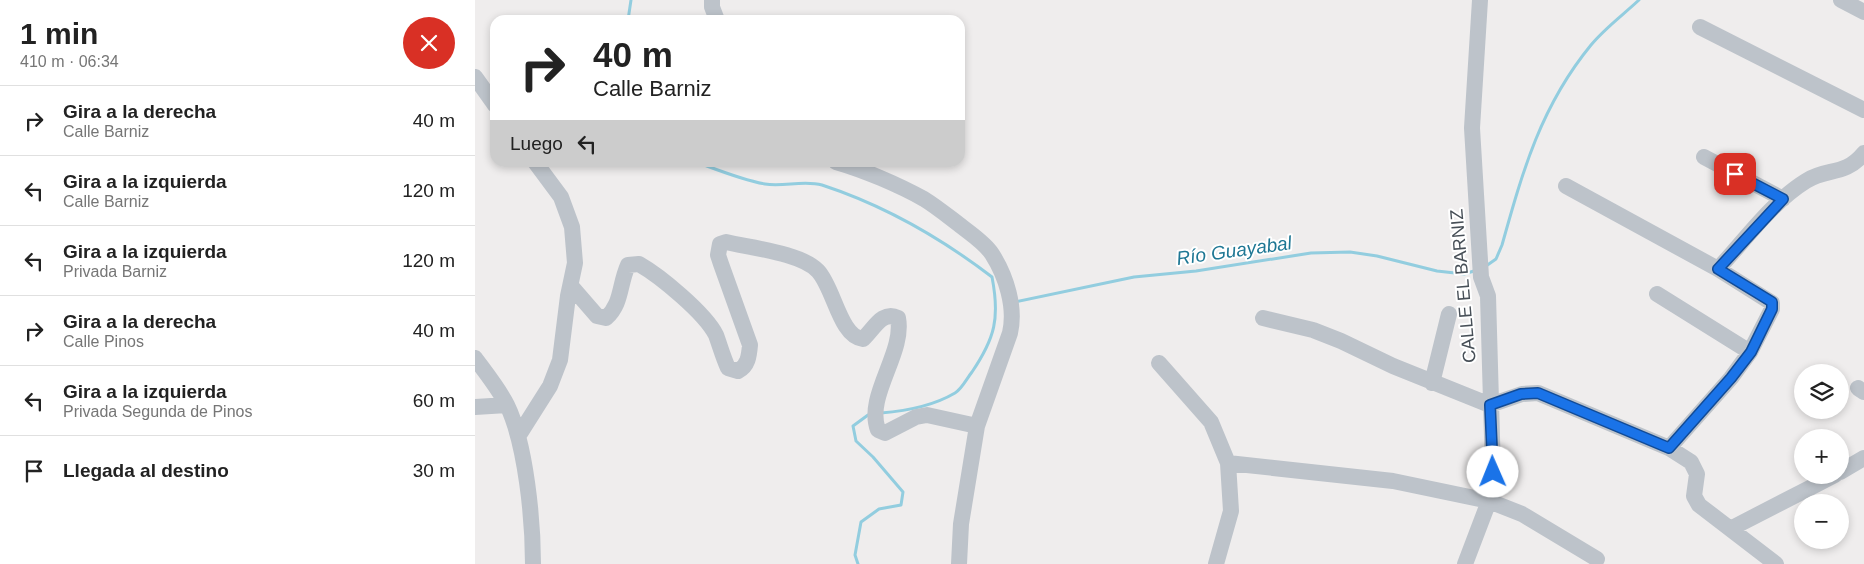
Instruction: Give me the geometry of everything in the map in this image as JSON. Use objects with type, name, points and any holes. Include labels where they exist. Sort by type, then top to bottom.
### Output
[{"type":"street","points":[[712,0],[715,15]]},
{"type":"street","name":"CALLE EL BARNIZ","points":[[1465,564],[1489,501],[1493,472],[1488,296],[1481,278],[1472,128],[1480,0]]},
{"type":"street","points":[[1846,1],[1864,12]]},
{"type":"street","points":[[1700,27],[1864,110]]},
{"type":"street","points":[[475,77],[490,98]]},
{"type":"street","points":[[1718,269],[1783,199],[1806,181],[1846,169],[1855,164],[1864,153]]},
{"type":"street","points":[[1704,156],[1783,199]]},
{"type":"street","points":[[519,435],[551,386],[560,360],[575,263],[572,227],[561,197],[539,167]]},
{"type":"street","points":[[852,167],[924,199],[966,230],[991,252],[1003,275],[1011,303],[1013,322],[1010,333],[977,426],[961,524],[959,564]]},
{"type":"street","points":[[1566,186],[1718,269],[1772,302],[1772,309],[1751,352],[1731,378],[1669,448]]},
{"type":"street","points":[[571,286],[597,316],[606,318],[614,311],[620,300],[622,279],[628,265],[639,264],[653,272],[700,314],[715,334],[728,368],[737,371],[743,368],[749,358],[750,345],[718,254],[720,244],[727,242],[804,261],[817,271],[827,284],[848,332],[855,338],[863,339],[884,316],[892,314],[898,318],[900,328],[898,341],[878,401],[875,423],[878,430],[885,433],[916,417],[927,415],[977,426]]},
{"type":"street","points":[[1657,294],[1751,352]]},
{"type":"street","points":[[1432,383],[1449,314]]},
{"type":"street","points":[[1263,318],[1313,330],[1334,338],[1432,383],[1490,405],[1521,394],[1538,393],[1669,448],[1691,462],[1697,474],[1694,496],[1699,505],[1732,528],[1775,564]]},
{"type":"street","points":[[475,358],[507,404],[519,435],[533,535],[533,564]]},
{"type":"street","points":[[1159,363],[1211,422],[1228,463],[1231,511],[1216,564]]},
{"type":"street","points":[[475,407],[507,404]]},
{"type":"street","points":[[1849,467],[1864,458]]},
{"type":"street","points":[[1228,463],[1393,481],[1489,501],[1522,514],[1597,559]]},
{"type":"street","points":[[1732,528],[1818,484]]},
{"type":"waterway","points":[[629,15],[631,0]]},
{"type":"waterway","name":"Río Guayabal","points":[[1486,266],[1496,259],[1502,245],[1526,165],[1546,115],[1559,91],[1596,39],[1639,0]]},
{"type":"waterway","points":[[710,167],[765,184],[815,184],[845,193],[911,224],[953,249],[992,277],[995,316],[991,338],[980,360],[958,391],[947,398],[929,405],[881,413]]},
{"type":"waterway","name":"Río Guayabal","points":[[1015,302],[1134,277],[1196,271],[1311,253],[1350,252],[1377,256],[1437,271],[1464,274],[1474,271]]},
{"type":"waterway","points":[[858,564],[855,555],[861,522],[879,509],[901,505],[903,492],[873,457],[856,441],[853,426],[868,415]]},
{"type":"route","points":[[1493,472],[1493,438],[1490,405],[1521,394],[1538,393],[1669,448],[1731,378],[1751,352],[1772,309],[1772,302],[1718,269],[1783,199],[1735,174]]}]
